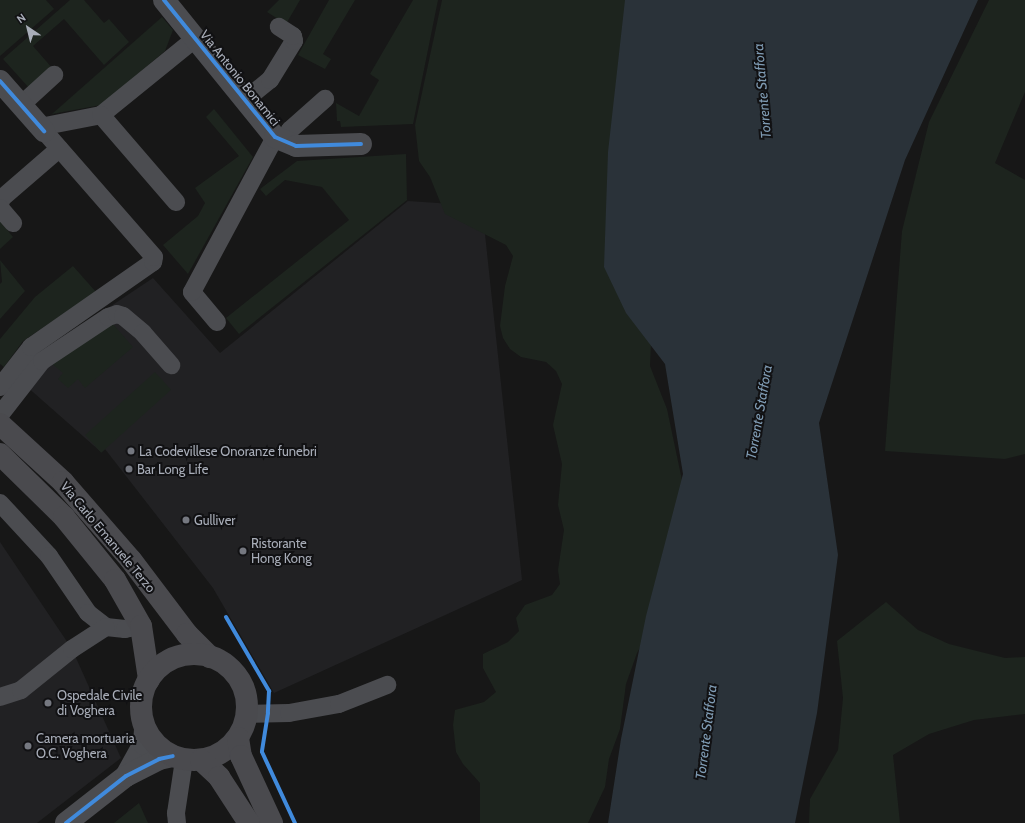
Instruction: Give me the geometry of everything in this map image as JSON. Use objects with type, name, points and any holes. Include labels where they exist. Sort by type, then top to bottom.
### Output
[{"type":"main road","name":"Via Carlo Emanuele Terzo","points":[[0,424],[63,482],[131,560],[187,634],[210,656],[226,664],[238,677],[246,695],[247,714],[238,738]]},
{"type":"main road","name":"Via Carlo Emanuele Terzo","points":[[0,454],[64,516],[96,554],[131,605],[141,626],[149,679]]},
{"type":"main road","name":"Via Carlo Emanuele Terzo","points":[[210,656],[192,654],[175,658],[161,666],[149,679],[142,695],[141,712],[145,729],[161,749],[186,758],[219,777],[249,823]]},
{"type":"main road","points":[[186,758],[215,756],[238,738],[241,756],[272,823]]},
{"type":"street","name":"Via Antonio Bonamici","points":[[164,0],[279,140],[296,146],[362,144]]},
{"type":"street","points":[[0,81],[42,129]]},
{"type":"street","points":[[126,776],[144,744],[145,729]]},
{"type":"street","points":[[66,823],[126,776],[159,759],[186,758]]},
{"type":"lane","points":[[245,100],[270,80],[294,41],[293,36],[279,27]]},
{"type":"lane","points":[[0,388],[31,347],[153,262],[154,257],[42,129],[101,115],[195,39]]},
{"type":"lane","points":[[21,105],[54,75]]},
{"type":"lane","points":[[217,322],[192,292],[279,140],[325,99]]},
{"type":"lane","points":[[101,115],[176,202]]},
{"type":"lane","points":[[13,223],[0,207],[1,199],[59,149]]},
{"type":"lane","points":[[0,415],[42,362],[108,317],[117,314],[123,316],[143,333],[171,365]]},
{"type":"lane","points":[[0,503],[49,556],[88,613],[106,627],[126,629],[141,626]]},
{"type":"lane","points":[[0,697],[21,690],[72,649],[106,627]]},
{"type":"lane","points":[[247,714],[289,713],[339,704],[387,685]]},
{"type":"lane","points":[[177,823],[176,813],[186,758]]},
{"type":"shaded area","points":[[0,0],[46,0],[54,9],[0,56]]},
{"type":"shaded area","points":[[70,0],[84,0],[104,23],[109,19],[129,42],[104,65],[64,19],[33,46],[53,69],[30,89],[3,59]]},
{"type":"shaded area","points":[[279,0],[300,0],[286,24],[267,12]]},
{"type":"shaded area","points":[[329,0],[355,0],[323,54],[331,59],[325,69],[298,55]]},
{"type":"shaded area","points":[[413,0],[438,0],[413,124],[341,127],[340,121],[337,121],[336,103],[359,116],[379,80],[370,74]]},
{"type":"shaded area","points":[[442,0],[632,0],[651,343],[650,366],[667,409],[683,485],[653,625],[637,653],[626,684],[620,729],[609,759],[605,787],[588,823],[480,823],[480,783],[463,764],[456,752],[453,725],[455,710],[484,702],[496,692],[483,668],[483,654],[508,642],[519,631],[516,618],[525,605],[552,595],[560,584],[558,570],[564,530],[558,505],[562,464],[553,425],[562,384],[556,371],[546,362],[521,357],[510,349],[503,338],[500,326],[505,286],[513,256],[506,245],[445,214],[430,177],[419,161],[415,125]]},
{"type":"shaded area","points":[[989,0],[1025,0],[1025,92],[995,163],[1025,180],[1025,454],[1005,459],[885,451],[902,231],[929,122]]},
{"type":"shaded area","points":[[162,17],[173,30],[165,51],[101,105],[52,114]]},
{"type":"shaded area","points":[[214,109],[253,157],[188,274],[163,245],[198,216],[205,203],[195,188],[239,156],[206,117]]},
{"type":"shaded area","points":[[406,154],[407,200],[239,334],[226,318],[349,220],[322,187],[285,180],[266,196],[260,189],[297,161]]},
{"type":"shaded area","points":[[408,201],[482,206],[522,580],[274,693],[213,588],[105,449],[101,452],[17,378],[33,358],[153,278],[220,353]]},
{"type":"shaded area","points":[[0,221],[13,237],[0,249]]},
{"type":"shaded area","points":[[0,260],[25,291],[0,319],[0,284],[2,282]]},
{"type":"shaded area","points":[[73,266],[96,292],[23,341],[4,367],[0,364],[0,339],[35,297]]},
{"type":"shaded area","points":[[113,324],[133,347],[85,388],[78,379],[68,388],[58,379],[63,373],[51,363]]},
{"type":"shaded area","points":[[155,372],[171,390],[101,453],[85,435]]},
{"type":"shaded area","name":"Ospedale Civile di Voghera","points":[[0,542],[72,649],[121,758],[37,823],[0,823]]},
{"type":"shaded area","points":[[886,602],[918,630],[949,644],[1005,658],[1025,657],[1025,714],[974,720],[929,734],[893,755],[900,823],[809,823],[810,799],[838,750],[843,698],[837,641]]},
{"type":"shaded area","points":[[139,803],[148,823],[114,823]]},
{"type":"water","name":"Torrente Staffora","points":[[625,0],[978,0],[905,160],[819,423],[838,555],[817,713],[795,823],[608,823],[621,739],[646,616],[683,474],[665,364],[626,313],[604,267],[608,152]]},
{"type":"cycle path","points":[[164,0],[275,137],[296,146],[361,144]]},
{"type":"cycle path","points":[[0,81],[44,131]]},
{"type":"cycle path","points":[[226,617],[269,691],[268,713],[262,752],[295,823]]},
{"type":"cycle path","points":[[66,823],[126,776],[159,759],[173,756]]},
{"type":"place","name":"La Codevillese Onoranze funebri","points":[[131,451]]},
{"type":"place","name":"Bar Long Life","points":[[129,469]]},
{"type":"place","name":"Gulliver","points":[[186,520]]},
{"type":"place","name":"Ristorante Hong Kong","points":[[243,551]]},
{"type":"place","name":"Ospedale Civile di Voghera","points":[[48,703]]},
{"type":"place","name":"Camera mortuaria O.C. Voghera","points":[[28,746]]}]
